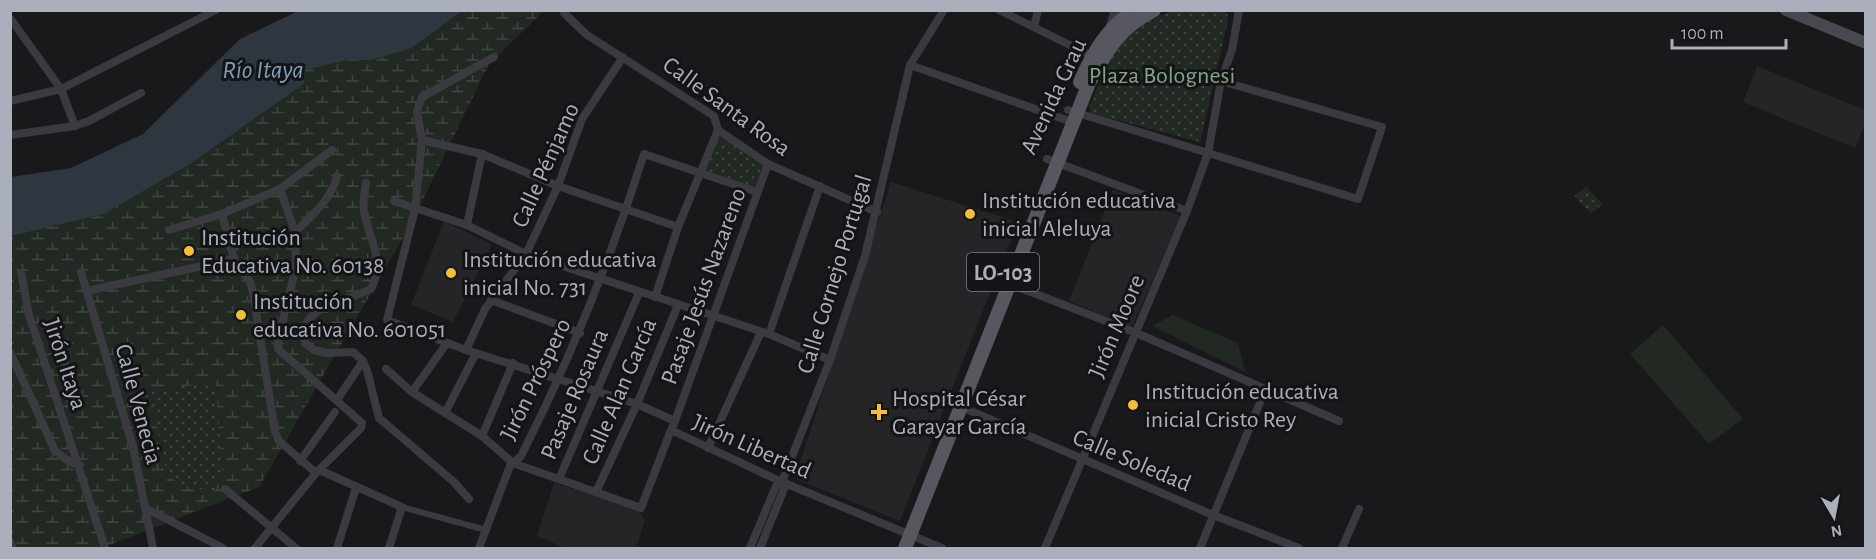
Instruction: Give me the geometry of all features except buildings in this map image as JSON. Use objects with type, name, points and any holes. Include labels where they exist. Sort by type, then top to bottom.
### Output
[{"type":"main road","name":"Avenida Grau","points":[[896,549],[906,539],[1092,56],[1108,33],[1134,10]]},
{"type":"main road","name":"LO-103","points":[[1070,116],[1110,45],[1126,27],[1154,10]]},
{"type":"main road","points":[[1786,10],[1866,43]]},
{"type":"street","points":[[10,101],[61,89],[216,10]]},
{"type":"street","name":"Calle Cornejo Portugal","points":[[782,482],[830,360],[877,212],[910,65],[944,10]]},
{"type":"street","points":[[999,10],[1092,56]]},
{"type":"street","points":[[1034,27],[1038,10]]},
{"type":"street","name":"Avenida Grau","points":[[1108,33],[1115,10]]},
{"type":"street","name":"Jirón Moore","points":[[1046,549],[1081,459],[1187,211],[1208,153],[1221,81],[1232,50],[1239,10]]},
{"type":"street","name":"Calle Santa Rosa","points":[[564,14],[587,35],[714,116],[718,130],[768,164],[877,212]]},
{"type":"street","points":[[10,18],[61,89],[75,126]]},
{"type":"street","points":[[416,209],[422,140],[417,111],[418,102],[422,97],[494,57]]},
{"type":"street","name":"Calle Pénjamo","points":[[466,350],[491,300],[526,254],[558,186],[582,119],[623,57]]},
{"type":"street","points":[[910,65],[1070,116],[1208,153],[1358,199],[1382,127],[1221,81]]},
{"type":"street","points":[[10,135],[89,122],[141,93]]},
{"type":"street","points":[[655,297],[678,227],[718,130]]},
{"type":"street","points":[[422,140],[482,154],[558,186],[678,227]]},
{"type":"street","points":[[169,230],[222,214],[280,189],[332,150]]},
{"type":"street","points":[[467,225],[482,154]]},
{"type":"street","name":"Jirón Próspero","points":[[479,549],[510,465],[521,456],[560,379],[580,333],[602,280],[644,154],[700,173]]},
{"type":"street","points":[[1051,161],[1187,211]]},
{"type":"street","name":"Pasaje Jesús Nazareno","points":[[675,421],[768,164]]},
{"type":"street","points":[[700,173],[757,192]]},
{"type":"street","points":[[295,232],[324,203],[335,186],[337,176]]},
{"type":"street","points":[[366,183],[364,212],[378,261],[377,278],[371,289],[319,309],[310,318],[303,334],[305,343],[314,350],[353,352],[363,361],[379,418],[454,482],[469,499]]},
{"type":"street","points":[[708,448],[765,333],[820,186]]},
{"type":"street","points":[[255,549],[318,472],[361,428],[362,423],[278,349],[296,266],[295,232],[280,189]]},
{"type":"street","points":[[394,201],[467,225],[526,254],[765,333],[830,360]]},
{"type":"street","name":"Jirón Libertad","points":[[416,209],[387,320],[466,350],[637,404],[675,421],[671,430],[708,448],[906,539],[942,549]]},
{"type":"street","points":[[222,214],[234,259],[250,282],[253,292],[275,432],[279,441],[300,461],[318,472],[402,507],[486,530]]},
{"type":"street","points":[[87,291],[234,259]]},
{"type":"street","name":"Calle Venecia","points":[[81,272],[133,447],[147,509],[153,549]]},
{"type":"street","name":"Jirón Itaya","points":[[21,273],[36,338],[80,465],[105,549]]},
{"type":"street","points":[[1004,281],[1134,332],[1339,421]]},
{"type":"street","name":"Pasaje Rosaura","points":[[559,478],[639,293]]},
{"type":"street","points":[[491,300],[580,333]]},
{"type":"street","name":"Calle Alan García","points":[[596,492],[637,404],[678,305]]},
{"type":"street","points":[[412,392],[447,343]]},
{"type":"street","name":"Jirón Itaya","points":[[10,352],[54,450],[70,462],[80,465]]},
{"type":"street","points":[[446,413],[476,353]]},
{"type":"street","points":[[337,400],[363,361]]},
{"type":"street","points":[[482,436],[513,363]]},
{"type":"street","points":[[386,369],[412,392],[482,436],[513,463],[641,508],[671,430]]},
{"type":"street","points":[[1200,549],[1266,388]]},
{"type":"street","name":"Calle Soledad","points":[[956,405],[1213,515],[1299,549]]},
{"type":"street","points":[[300,461],[335,412]]},
{"type":"street","points":[[750,549],[776,486],[782,482],[784,489],[760,549]]},
{"type":"street","points":[[337,549],[356,488]]},
{"type":"street","points":[[225,489],[296,549]]},
{"type":"street","points":[[389,549],[402,507]]},
{"type":"street","points":[[147,509],[223,549]]},
{"type":"street","points":[[1342,549],[1359,509]]},
{"type":"street","points":[[10,541],[13,549]]},
{"type":"shaded area","points":[[1757,66],[1865,110],[1865,123],[1855,148],[1743,102]]},
{"type":"shaded area","name":"Hospital César Garayar García","points":[[891,182],[1018,222],[900,521],[798,480],[796,475]]},
{"type":"shaded area","points":[[1113,190],[1181,216],[1132,327],[1069,301]]},
{"type":"shaded area","points":[[444,221],[492,245],[453,322],[411,305]]},
{"type":"shaded area","points":[[554,483],[638,509],[645,520],[636,548],[565,548],[537,536]]},
{"type":"green space","points":[[462,11],[544,11],[489,64],[412,222],[259,487],[102,548],[11,548],[10,236],[104,214],[190,164],[304,84],[304,70],[348,60],[371,60],[410,49]]},
{"type":"green space","name":"Plaza Bolognesi","points":[[1172,11],[1227,11],[1228,20],[1200,142],[1091,113],[1089,107],[1118,48],[1140,27]]},
{"type":"green space","points":[[719,135],[764,166],[755,188],[705,170]]},
{"type":"green space","points":[[1586,187],[1603,204],[1591,213],[1574,196]]},
{"type":"green space","points":[[1173,315],[1238,343],[1245,372],[1152,326]]},
{"type":"green space","points":[[1663,325],[1743,419],[1709,444],[1630,354]]},
{"type":"green space","points":[[216,381],[222,472],[214,492],[181,485],[167,475],[150,392]]},
{"type":"water","name":"Río Itaya","points":[[298,11],[462,11],[410,49],[371,60],[348,60],[305,70],[304,84],[190,164],[104,214],[11,236],[11,177],[71,168],[143,134],[240,39]]},
{"type":"place","name":"Institución educativa inicial Aleluya","points":[[970,214]]},
{"type":"place","name":"Institución Educativa No. 60138","points":[[189,251]]},
{"type":"place","name":"Institución educativa inicial No. 731","points":[[451,273]]},
{"type":"place","name":"Institución educativa No. 601051","points":[[241,315]]},
{"type":"place","name":"Institución educativa inicial Cristo Rey","points":[[1133,405]]},
{"type":"place","name":"Hospital César Garayar García","points":[[879,412]]}]
